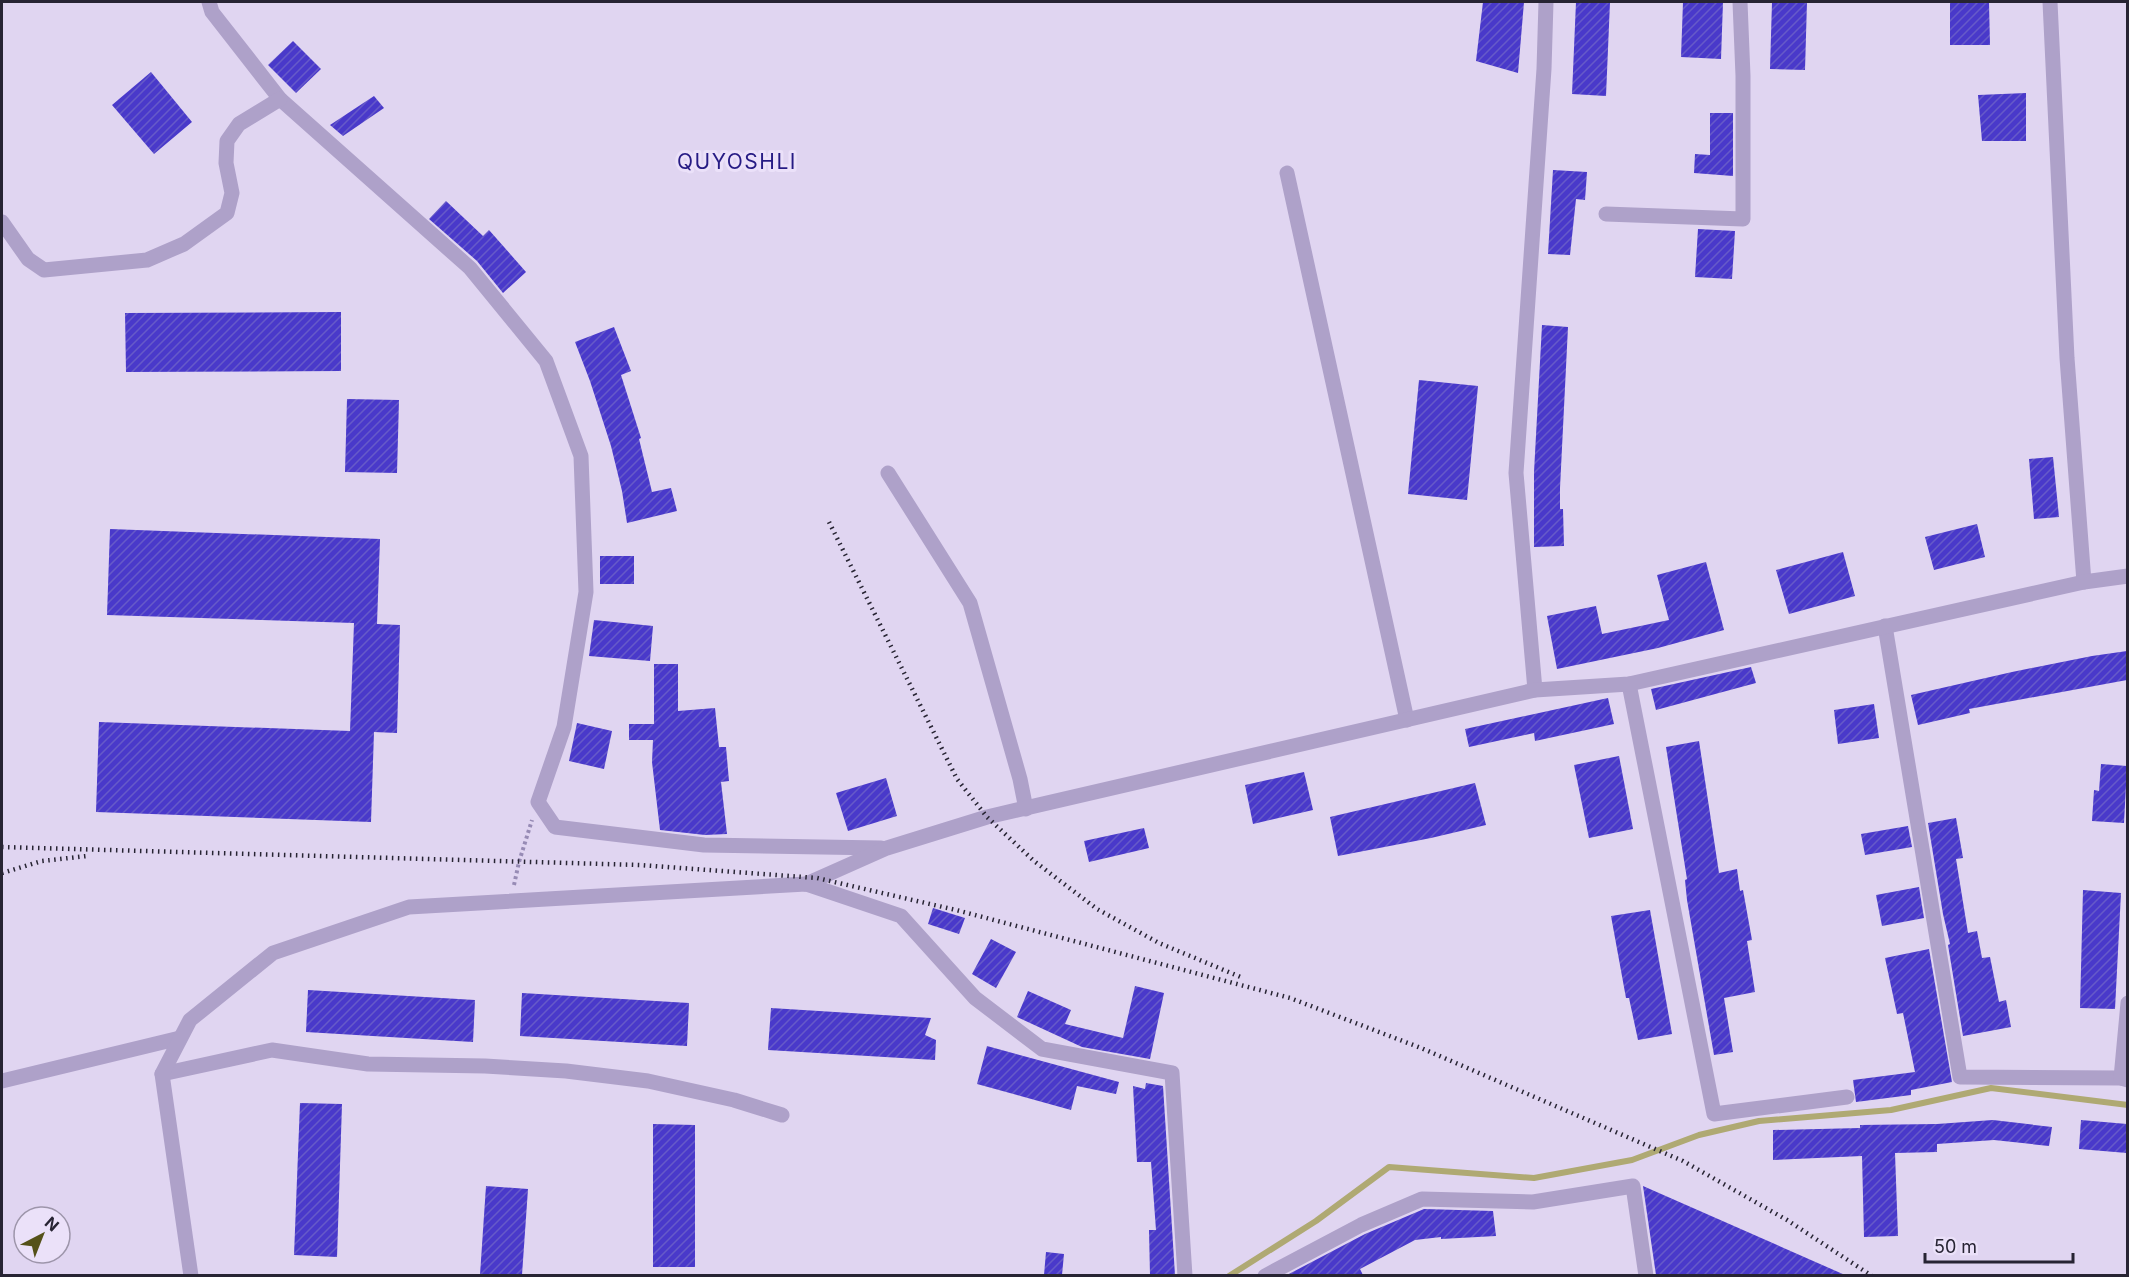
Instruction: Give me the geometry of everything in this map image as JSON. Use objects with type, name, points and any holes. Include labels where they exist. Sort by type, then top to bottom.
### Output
[{"type":"street","points":[[209,2],[212,12],[280,99],[470,268],[546,361],[581,456],[586,592],[564,727],[538,802],[555,827],[704,846],[887,848]]},
{"type":"street","points":[[1535,690],[1516,473],[1543,81],[1546,2]]},
{"type":"street","points":[[1606,214],[1743,219],[1743,76],[1740,2]]},
{"type":"street","points":[[2050,2],[2067,358],[2084,582]]},
{"type":"street","points":[[2,222],[27,260],[44,270],[147,260],[184,244],[226,213],[232,193],[226,163],[227,141],[239,124],[280,99]]},
{"type":"street","points":[[1287,173],[1407,720]]},
{"type":"street","points":[[888,473],[970,603],[1020,779],[1026,809]]},
{"type":"street","points":[[190,1275],[162,1074],[190,1020],[273,953],[409,908],[511,900],[806,884],[887,848],[987,817],[1535,690],[1629,684],[2084,582],[2127,576]]},
{"type":"street","points":[[1885,626],[1960,1077],[2124,1079],[2127,1003]]},
{"type":"street","points":[[1629,684],[1714,1114],[1847,1097]]},
{"type":"street","points":[[806,884],[901,916],[975,998],[1042,1049],[1172,1073],[1185,1275]]},
{"type":"street","points":[[2,1081],[180,1038]]},
{"type":"street","points":[[162,1074],[272,1050],[368,1064],[484,1066],[577,1072],[648,1081],[734,1100],[782,1115]]},
{"type":"street","points":[[1265,1275],[1361,1225],[1422,1199],[1533,1202],[1634,1186],[1646,1275]]},
{"type":"path","points":[[511,900],[519,861],[538,802]]},
{"type":"building","points":[[1483,2],[1524,2],[1518,73],[1476,61]]},
{"type":"building","points":[[1576,2],[1610,2],[1606,96],[1572,94]]},
{"type":"building","points":[[1683,2],[1723,2],[1721,59],[1681,57]]},
{"type":"building","points":[[1772,2],[1807,2],[1805,70],[1770,69]]},
{"type":"building","points":[[1950,2],[1989,2],[1990,45],[1950,45]]},
{"type":"building","points":[[293,41],[321,69],[296,93],[268,65]]},
{"type":"building","points":[[151,72],[192,122],[154,154],[112,105]]},
{"type":"building","points":[[2026,93],[2026,141],[1982,141],[1978,95]]},
{"type":"building","points":[[374,96],[384,108],[343,136],[330,125]]},
{"type":"building","points":[[1710,113],[1733,113],[1733,176],[1694,173],[1695,154],[1710,155]]},
{"type":"building","points":[[1553,170],[1587,172],[1585,200],[1576,199],[1570,255],[1548,254]]},
{"type":"building","points":[[446,201],[483,236],[489,230],[526,272],[503,293],[477,261],[429,219]]},
{"type":"building","points":[[1698,229],[1735,231],[1732,279],[1695,277]]},
{"type":"building","points":[[341,312],[341,371],[126,372],[125,313]]},
{"type":"building","points":[[1542,325],[1568,327],[1560,488],[1564,546],[1534,547],[1534,472]]},
{"type":"building","points":[[614,327],[631,371],[621,375],[641,438],[639,439],[652,492],[671,488],[677,511],[627,523],[611,446],[575,342]]},
{"type":"building","points":[[1419,380],[1478,386],[1467,500],[1408,494]]},
{"type":"building","points":[[347,399],[399,400],[397,473],[345,472]]},
{"type":"building","points":[[2053,457],[2059,517],[2034,519],[2029,459]]},
{"type":"building","points":[[1977,524],[1985,557],[1934,570],[1925,537]]},
{"type":"building","points":[[110,529],[380,539],[377,624],[400,625],[397,733],[374,732],[371,822],[96,812],[99,722],[350,731],[354,623],[107,615]]},
{"type":"building","points":[[1843,552],[1855,596],[1789,614],[1776,570]]},
{"type":"building","points":[[600,556],[634,556],[634,584],[600,584]]},
{"type":"building","points":[[1706,562],[1724,630],[1658,648],[1557,669],[1547,616],[1596,606],[1602,634],[1669,620],[1657,575]]},
{"type":"building","points":[[594,620],[653,626],[650,661],[589,656]]},
{"type":"building","points":[[2127,651],[2127,680],[1969,709],[1970,713],[1918,725],[1911,695],[2012,672]]},
{"type":"building","points":[[654,664],[678,664],[678,711],[715,708],[719,747],[726,747],[729,781],[721,782],[727,834],[705,835],[660,830],[652,762],[653,740],[629,740],[629,724],[654,724]]},
{"type":"building","points":[[1751,667],[1756,683],[1656,710],[1651,689]]},
{"type":"building","points":[[1608,698],[1614,724],[1535,741],[1534,733],[1469,747],[1465,729]]},
{"type":"building","points":[[1874,704],[1879,738],[1838,744],[1834,710]]},
{"type":"building","points":[[577,723],[612,731],[604,769],[569,761]]},
{"type":"building","points":[[1699,741],[1719,873],[1737,869],[1740,891],[1743,890],[1752,940],[1747,941],[1755,992],[1724,998],[1733,1052],[1714,1055],[1687,900],[1685,880],[1687,879],[1666,747]]},
{"type":"building","points":[[1619,756],[1633,829],[1589,838],[1574,765]]},
{"type":"building","points":[[2101,764],[2127,766],[2124,823],[2092,821],[2094,790],[2099,791]]},
{"type":"building","points":[[1304,772],[1313,810],[1253,824],[1245,785]]},
{"type":"building","points":[[886,778],[897,816],[848,831],[836,793]]},
{"type":"building","points":[[1475,783],[1486,825],[1338,856],[1330,817]]},
{"type":"building","points":[[1956,818],[1963,858],[1956,859],[1968,933],[1977,931],[1982,958],[1990,957],[1999,1002],[2006,1000],[2011,1027],[1963,1036],[1948,945],[1950,944],[1928,823]]},
{"type":"building","points":[[1908,826],[1912,847],[1865,855],[1861,834]]},
{"type":"building","points":[[1144,828],[1149,848],[1089,862],[1084,841]]},
{"type":"building","points":[[1919,887],[1924,918],[1882,926],[1876,895]]},
{"type":"building","points":[[2083,890],[2121,893],[2115,1009],[2080,1008]]},
{"type":"building","points":[[933,908],[965,918],[959,934],[928,924]]},
{"type":"building","points":[[1650,910],[1672,1034],[1638,1040],[1629,998],[1626,998],[1611,916]]},
{"type":"building","points":[[991,939],[1016,952],[996,988],[972,974]]},
{"type":"building","points":[[1929,949],[1952,1082],[1911,1090],[1911,1095],[1856,1102],[1853,1080],[1915,1072],[1903,1013],[1897,1014],[1885,958]]},
{"type":"building","points":[[1135,986],[1164,993],[1150,1059],[1082,1047],[1017,1017],[1028,991],[1071,1010],[1065,1024],[1123,1038]]},
{"type":"building","points":[[308,990],[475,1000],[473,1042],[306,1032]]},
{"type":"building","points":[[522,993],[689,1003],[687,1046],[520,1036]]},
{"type":"building","points":[[771,1008],[931,1018],[925,1035],[936,1040],[935,1060],[768,1050]]},
{"type":"building","points":[[987,1046],[1119,1082],[1116,1094],[1077,1086],[1071,1110],[977,1084]]},
{"type":"building","points":[[1146,1083],[1163,1086],[1175,1275],[1150,1275],[1149,1230],[1156,1230],[1151,1162],[1137,1162],[1133,1086],[1145,1089]]},
{"type":"building","points":[[300,1103],[342,1104],[337,1257],[294,1255]]},
{"type":"building","points":[[1993,1120],[2052,1127],[2049,1146],[1994,1140],[1937,1144],[1937,1152],[1895,1153],[1898,1236],[1864,1237],[1862,1156],[1773,1160],[1773,1130],[1860,1128],[1860,1125],[1937,1124]]},
{"type":"building","points":[[2081,1120],[2127,1124],[2127,1153],[2079,1149]]},
{"type":"building","points":[[653,1124],[695,1125],[695,1267],[653,1267]]},
{"type":"building","points":[[486,1186],[528,1189],[522,1275],[480,1275]]},
{"type":"building","points":[[1643,1186],[1845,1275],[1656,1275]]},
{"type":"building","points":[[1424,1209],[1493,1211],[1496,1236],[1415,1240],[1360,1269],[1363,1275],[1287,1275],[1365,1234]]},
{"type":"building","points":[[1046,1252],[1064,1254],[1062,1275],[1044,1275]]},
{"type":"waterway","points":[[1229,1276],[1316,1221],[1389,1167],[1534,1178],[1632,1160],[1699,1135],[1759,1121],[1891,1110],[1991,1088],[2128,1105]]},
{"type":"railway","points":[[829,522],[957,779],[987,817],[1034,861],[1097,909],[1159,943],[1243,978]]},
{"type":"railway","points":[[2,847],[640,865],[817,878],[956,910],[1290,998],[1421,1048],[1683,1161],[1787,1220],[1872,1276]]},
{"type":"railway","points":[[2,873],[42,861],[87,856]]},
{"type":"district","name":"QUYOSHLI","points":[[737,161]]}]
